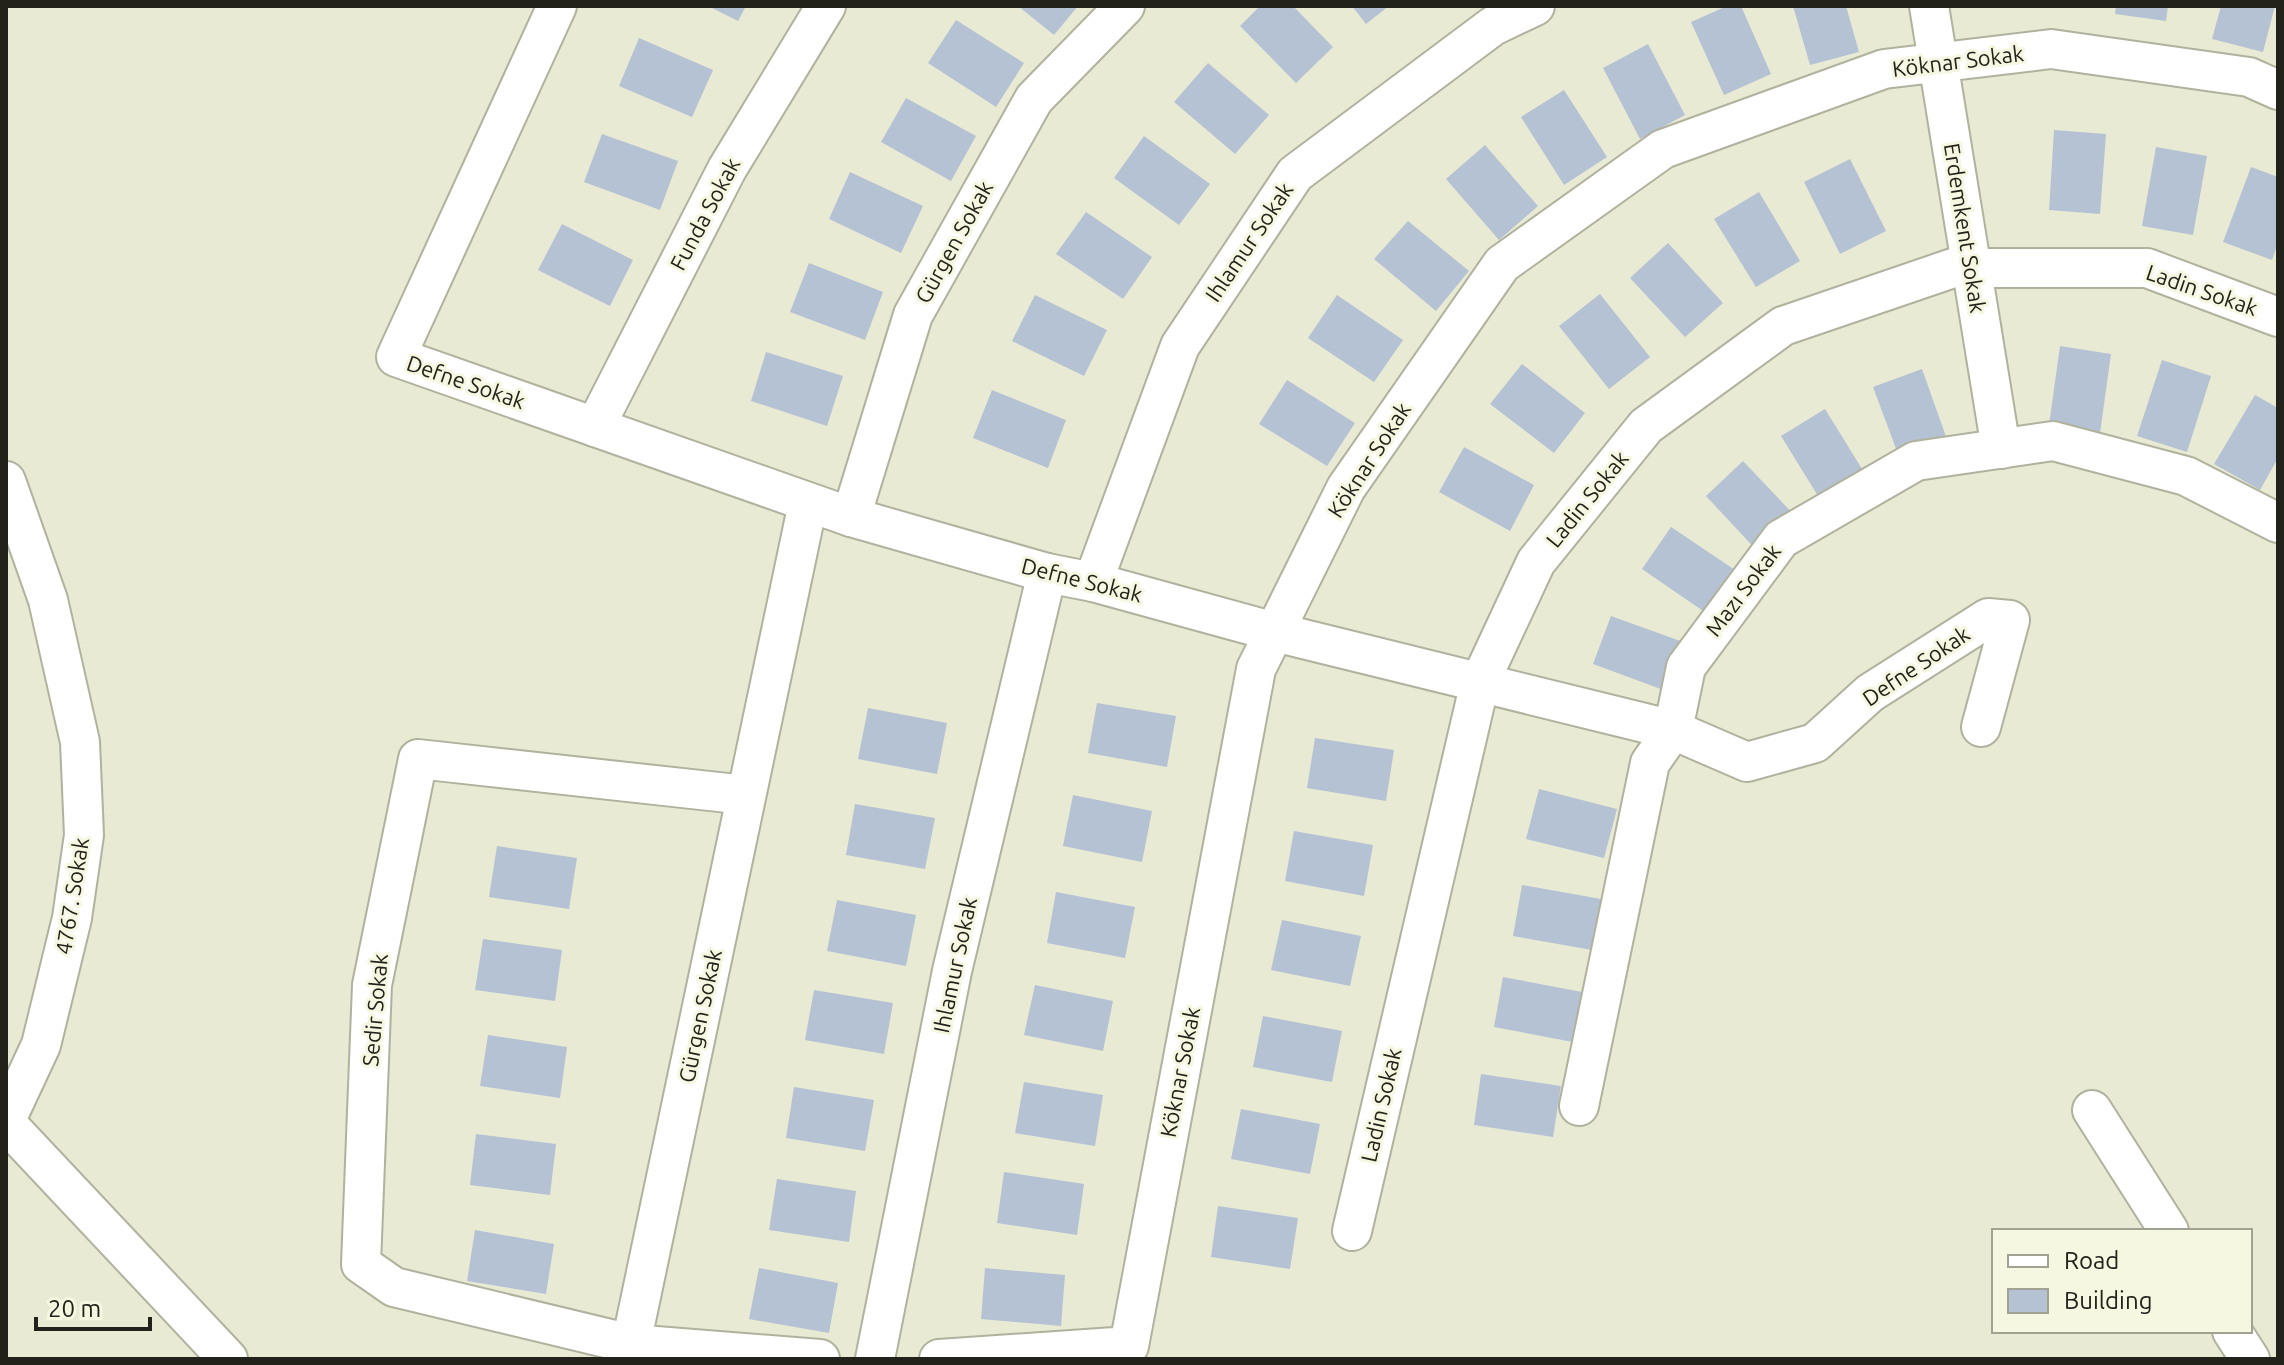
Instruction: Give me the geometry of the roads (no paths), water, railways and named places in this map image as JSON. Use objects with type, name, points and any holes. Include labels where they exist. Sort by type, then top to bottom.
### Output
[{"type":"street","name":"Defne Sokak","points":[[557,6],[396,357],[851,517],[1047,573],[1093,582],[1275,632],[1673,730],[1747,762],[1815,743],[1870,693],[1988,618],[2010,620],[1981,727]]},
{"type":"street","name":"Funda Sokak","points":[[595,427],[727,169],[826,6]]},
{"type":"street","name":"Gürgen Sokak","points":[[851,517],[913,315],[1034,99],[1125,6]]},
{"type":"street","name":"Ihlamur Sokak","points":[[1093,582],[1180,346],[1295,174],[1493,26],[1535,6]]},
{"type":"street","name":"Erdemkent Sokak","points":[[1929,6],[2001,449]]},
{"type":"street","name":"Köknar Sokak","points":[[939,1359],[1129,1346],[1256,669],[1346,488],[1502,264],[1663,149],[1884,69],[2051,49],[2249,77],[2278,90]]},
{"type":"street","name":"Ladin Sokak","points":[[1352,1231],[1480,682],[1536,562],[1646,426],[1783,326],[1953,268],[2147,268],[2278,317]]},
{"type":"street","name":"Mazı Sokak","points":[[1579,1106],[1650,763],[1673,730],[1686,667],[1781,539],[1916,461],[2053,441],[2186,476],[2278,523]]},
{"type":"street","name":"4767. Sokak","points":[[6,481],[48,600],[80,742],[84,835],[72,918],[41,1045],[6,1122]]},
{"type":"street","name":"Gürgen Sokak","points":[[631,1344],[808,503]]},
{"type":"street","name":"Ihlamur Sokak","points":[[875,1359],[952,971],[1047,573]]},
{"type":"street","name":"Sedir Sokak","points":[[631,1344],[394,1287],[361,1264],[372,985],[418,759],[746,795]]},
{"type":"street","points":[[2092,1110],[2168,1229]]},
{"type":"street","points":[[6,1122],[228,1359]]},
{"type":"street","points":[[2233,1333],[2250,1359]]},
{"type":"street","points":[[631,1344],[820,1359]]}]
